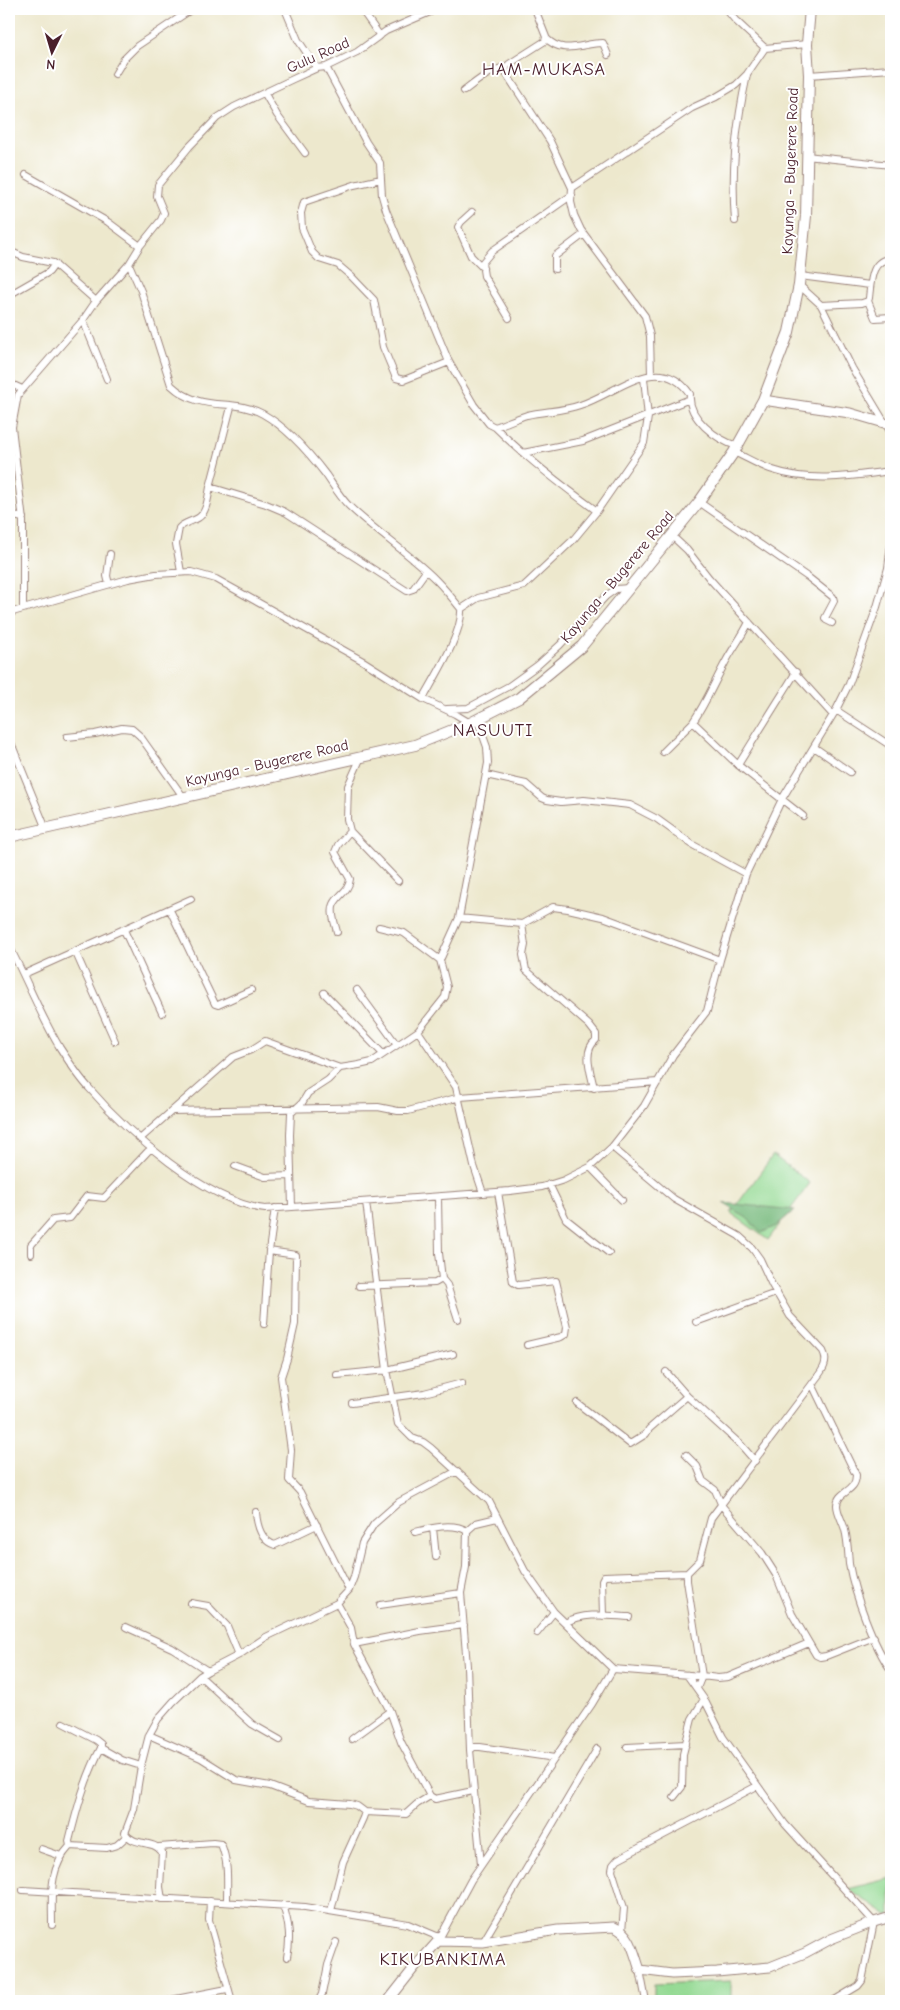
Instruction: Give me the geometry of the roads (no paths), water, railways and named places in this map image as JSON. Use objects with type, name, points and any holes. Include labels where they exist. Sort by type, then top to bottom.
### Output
[{"type":"main road","name":"Kayunga - Bugerere Road","points":[[9,837],[415,745],[474,721],[519,698],[582,646],[699,502],[736,449],[763,400],[789,332],[799,280],[806,216],[809,75],[807,44],[810,9]]},
{"type":"street","points":[[115,74],[124,59],[137,46],[192,9]]},
{"type":"street","points":[[285,9],[298,40],[317,68]]},
{"type":"street","points":[[360,9],[380,36]]},
{"type":"street","name":"Gulu Road","points":[[140,246],[161,220],[164,213],[157,196],[158,185],[205,129],[217,118],[317,68],[326,67],[357,52],[386,31],[437,9]]},
{"type":"street","points":[[534,9],[546,34],[546,38],[552,45],[571,49],[603,43],[608,55]]},
{"type":"street","points":[[726,9],[734,20],[765,48],[807,44]]},
{"type":"street","points":[[464,91],[488,74],[506,67],[545,41],[546,38]]},
{"type":"street","points":[[509,318],[484,276],[482,263],[492,251],[684,113],[716,97],[736,84],[747,74],[765,48]]},
{"type":"street","points":[[326,67],[366,142],[380,163],[380,179],[386,210],[449,362],[474,405],[489,424],[495,427],[566,488],[597,511]]},
{"type":"street","points":[[506,67],[507,75],[550,141],[572,192],[574,215],[584,234],[645,316],[650,336],[652,375]]},
{"type":"street","points":[[809,75],[891,69]]},
{"type":"street","points":[[734,222],[735,136],[747,74]]},
{"type":"street","points":[[265,94],[306,153]]},
{"type":"street","points":[[806,156],[891,165]]},
{"type":"street","points":[[23,608],[23,518],[12,457],[13,416],[18,395],[48,362],[83,320],[96,301],[129,264],[140,246],[101,218],[26,175]]},
{"type":"street","points":[[380,179],[354,185],[304,202],[301,212],[302,228],[312,252],[319,259],[338,265],[367,291],[374,300],[383,347],[396,378],[404,380],[449,362]]},
{"type":"street","points":[[472,212],[458,227],[471,256],[483,268]]},
{"type":"street","points":[[555,269],[555,256],[584,234]]},
{"type":"street","points":[[9,251],[23,257],[55,264],[96,301]]},
{"type":"street","points":[[891,259],[884,259],[877,264],[870,284],[868,301],[875,318],[891,317]]},
{"type":"street","points":[[9,295],[49,272],[55,264]]},
{"type":"street","points":[[129,264],[141,291],[171,385],[181,394],[194,400],[232,407],[248,407],[276,423],[312,456],[348,505],[426,571],[461,609],[461,622],[445,658],[423,699]]},
{"type":"street","points":[[799,280],[870,284]]},
{"type":"street","points":[[799,280],[821,305],[852,368],[888,424],[891,433]]},
{"type":"street","points":[[821,305],[868,301]]},
{"type":"street","points":[[83,320],[107,378]]},
{"type":"street","points":[[495,427],[527,415],[582,405],[626,382],[657,374],[678,381],[690,394],[697,418],[705,427],[736,449],[773,470],[788,474],[828,478],[891,471]]},
{"type":"street","points":[[461,609],[478,598],[524,586],[573,540],[597,511],[644,443],[648,417],[644,378]]},
{"type":"street","points":[[9,383],[22,389]]},
{"type":"street","points":[[523,453],[583,441],[690,399]]},
{"type":"street","points":[[763,400],[834,410],[888,424]]},
{"type":"street","points":[[181,572],[176,544],[179,528],[186,522],[198,518],[203,513],[232,407]]},
{"type":"street","points":[[210,487],[266,504],[285,512],[407,591],[413,589],[426,571]]},
{"type":"street","points":[[699,502],[809,578],[833,597],[834,601],[825,618],[832,623]]},
{"type":"street","points":[[9,515],[23,518]]},
{"type":"street","points":[[672,536],[687,550],[709,578],[749,622],[834,712],[891,746]]},
{"type":"street","points":[[9,946],[24,974],[45,1023],[88,1088],[151,1148],[218,1193],[254,1208],[275,1208],[483,1194],[564,1180],[590,1166],[612,1147],[644,1106],[680,1044],[707,1011],[746,874],[782,799],[849,684],[877,607],[888,568],[891,544]]},
{"type":"street","points":[[109,584],[107,576],[110,554]]},
{"type":"street","points":[[9,613],[109,584],[156,574],[198,573],[216,579],[364,661],[423,699],[474,721],[487,747],[486,775],[459,918],[440,960]]},
{"type":"street","points":[[446,709],[468,708],[509,686],[538,665],[560,645],[606,596],[616,589],[629,588]]},
{"type":"street","points":[[663,752],[693,722],[706,704],[725,662],[749,622]]},
{"type":"street","points":[[738,765],[796,672]]},
{"type":"street","points":[[693,722],[738,765],[803,816]]},
{"type":"street","points":[[67,737],[95,734],[122,728],[132,729],[140,736],[184,798]]},
{"type":"street","points":[[9,738],[46,828]]},
{"type":"street","points":[[814,747],[850,772]]},
{"type":"street","points":[[361,757],[348,786],[347,819],[350,831],[398,881]]},
{"type":"street","points":[[486,775],[526,784],[546,800],[561,802],[584,800],[630,805],[657,819],[693,846],[746,874]]},
{"type":"street","points":[[337,932],[333,914],[334,904],[346,890],[350,880],[335,852],[338,845],[350,831]]},
{"type":"street","points":[[24,974],[191,899]]},
{"type":"street","points":[[459,918],[522,924],[553,908],[568,908],[603,917],[720,960]]},
{"type":"street","points":[[170,910],[215,1004],[218,1005],[251,990]]},
{"type":"street","points":[[522,924],[525,945],[523,956],[526,970],[589,1024],[596,1034],[596,1040],[592,1043],[588,1052],[594,1088]]},
{"type":"street","points":[[140,1139],[233,1057],[251,1050],[265,1041],[340,1068],[372,1062],[418,1030],[445,997],[447,987],[440,960],[404,933],[379,928]]},
{"type":"street","points":[[124,930],[162,1013]]},
{"type":"street","points":[[75,951],[115,1041]]},
{"type":"street","points":[[357,990],[397,1045]]},
{"type":"street","points":[[324,993],[383,1054]]},
{"type":"street","points":[[418,1030],[453,1081],[460,1097],[474,1166],[483,1194]]},
{"type":"street","points":[[292,1207],[290,1117],[292,1111],[302,1103],[308,1093],[328,1080],[340,1068]]},
{"type":"street","points":[[172,1111],[378,1106],[398,1111],[408,1111],[460,1097],[658,1082]]},
{"type":"street","points":[[612,1147],[674,1199],[739,1236],[752,1248],[760,1259],[776,1293],[790,1316],[823,1351],[826,1357],[826,1363],[812,1384],[708,1525],[700,1560],[687,1573],[686,1582],[702,1676],[697,1688]]},
{"type":"street","points":[[31,1254],[31,1245],[53,1220],[70,1218],[87,1196],[104,1198],[151,1148]]},
{"type":"street","points":[[235,1166],[265,1177],[291,1176]]},
{"type":"street","points":[[590,1166],[622,1200]]},
{"type":"street","points":[[549,1184],[566,1219],[609,1253]]},
{"type":"street","points":[[498,1192],[513,1282],[518,1285],[556,1281],[567,1327],[566,1334],[561,1337],[527,1345]]},
{"type":"street","points":[[438,1197],[442,1280],[447,1285],[458,1319]]},
{"type":"street","points":[[366,1202],[387,1370],[398,1424],[412,1438],[427,1445],[489,1501],[525,1571],[554,1612],[613,1669],[718,1678],[728,1677],[809,1643]]},
{"type":"street","points":[[264,1324],[269,1251],[275,1208]]},
{"type":"street","points":[[269,1251],[296,1255],[295,1324],[281,1377],[291,1450],[290,1480],[300,1492],[349,1590]]},
{"type":"street","points":[[359,1286],[435,1283],[442,1280]]},
{"type":"street","points":[[696,1322],[776,1293]]},
{"type":"street","points":[[336,1375],[387,1370],[453,1354]]},
{"type":"street","points":[[666,1372],[687,1396],[741,1445],[755,1461]]},
{"type":"street","points":[[352,1403],[424,1393],[462,1382]]},
{"type":"street","points":[[812,1384],[856,1474],[856,1482],[853,1487],[840,1496],[837,1503],[838,1510],[846,1530],[850,1566],[874,1637],[891,1670]]},
{"type":"street","points":[[577,1403],[630,1444],[650,1434],[687,1396]]},
{"type":"street","points":[[686,1455],[697,1466],[703,1481],[715,1490],[722,1506],[762,1553],[776,1575],[792,1614],[816,1656],[820,1657],[874,1637]]},
{"type":"street","points":[[70,1846],[107,1848],[117,1845],[127,1836],[127,1828],[134,1809],[141,1766],[149,1735],[158,1719],[200,1676],[239,1655],[266,1637],[337,1603],[349,1590],[362,1543],[374,1524],[399,1502],[457,1471]]},
{"type":"street","points":[[256,1512],[262,1535],[275,1545],[317,1525]]},
{"type":"street","points":[[481,1864],[473,1791],[461,1593],[466,1567],[467,1531],[476,1523],[497,1518]]},
{"type":"street","points":[[414,1532],[433,1528],[464,1529],[467,1531]]},
{"type":"street","points":[[433,1528],[436,1557]]},
{"type":"street","points":[[603,1616],[602,1580],[604,1576],[687,1573]]},
{"type":"street","points":[[380,1604],[461,1593]]},
{"type":"street","points":[[191,1603],[208,1606],[227,1626],[239,1655]]},
{"type":"street","points":[[337,1603],[351,1628],[354,1644],[390,1711],[402,1742],[430,1796],[435,1799],[473,1791]]},
{"type":"street","points":[[537,1633],[554,1612]]},
{"type":"street","points":[[566,1622],[573,1618],[582,1617],[629,1617]]},
{"type":"street","points":[[354,1644],[420,1631],[464,1625]]},
{"type":"street","points":[[126,1627],[172,1648],[208,1671]]},
{"type":"street","points":[[388,2001],[408,1974],[439,1939],[481,1864],[592,1704],[613,1669]]},
{"type":"street","points":[[687,1675],[704,1700],[723,1737],[785,1824],[874,1922]]},
{"type":"street","points":[[200,1676],[252,1724],[280,1740]]},
{"type":"street","points":[[674,1797],[682,1787],[683,1754],[692,1719],[704,1700]]},
{"type":"street","points":[[352,1739],[390,1711]]},
{"type":"street","points":[[62,1723],[96,1740],[101,1744],[101,1748],[122,1760],[141,1766]]},
{"type":"street","points":[[149,1735],[201,1758],[236,1780],[270,1786],[309,1801],[350,1804],[358,1806],[365,1812],[406,1814],[430,1796]]},
{"type":"street","points":[[627,1747],[686,1744]]},
{"type":"street","points":[[470,1750],[474,1747],[480,1747],[555,1758]]},
{"type":"street","points":[[52,1926],[52,1879],[61,1856],[70,1846],[69,1841],[81,1794],[90,1769],[101,1748]]},
{"type":"street","points":[[483,1942],[597,1749]]},
{"type":"street","points":[[622,1930],[624,1908],[612,1870],[613,1865],[618,1859],[757,1786]]},
{"type":"street","points":[[331,1911],[343,1862],[364,1818],[365,1812]]},
{"type":"street","points":[[127,1836],[137,1842],[151,1843],[159,1847],[220,1844],[225,1855],[227,1871],[227,1902]]},
{"type":"street","points":[[159,1847],[163,1857],[160,1887],[162,1899]]},
{"type":"street","points":[[40,1849],[61,1856]]},
{"type":"street","points":[[23,1890],[283,1905],[408,1924],[439,1939],[483,1942],[583,1927],[614,1927],[622,1930],[629,1939],[640,1970],[646,2001]]},
{"type":"street","points":[[210,1901],[209,1920],[227,1989],[232,2001]]},
{"type":"street","points":[[283,1905],[289,1923],[290,1941],[286,1957]]},
{"type":"street","points":[[640,1970],[672,1974],[770,1968],[830,1939],[891,1917]]},
{"type":"street","points":[[833,2001],[858,1986],[862,1981],[874,1922]]},
{"type":"street","points":[[314,2001],[319,2000],[322,1994],[328,1965],[336,1942]]},
{"type":"street","points":[[172,2000],[227,1989]]},
{"type":"district","name":"HAM-MUKASA","points":[[544,69]]},
{"type":"district","name":"NASUUTI","points":[[493,730]]},
{"type":"district","name":"KIKUBANKIMA","points":[[443,1959]]}]
